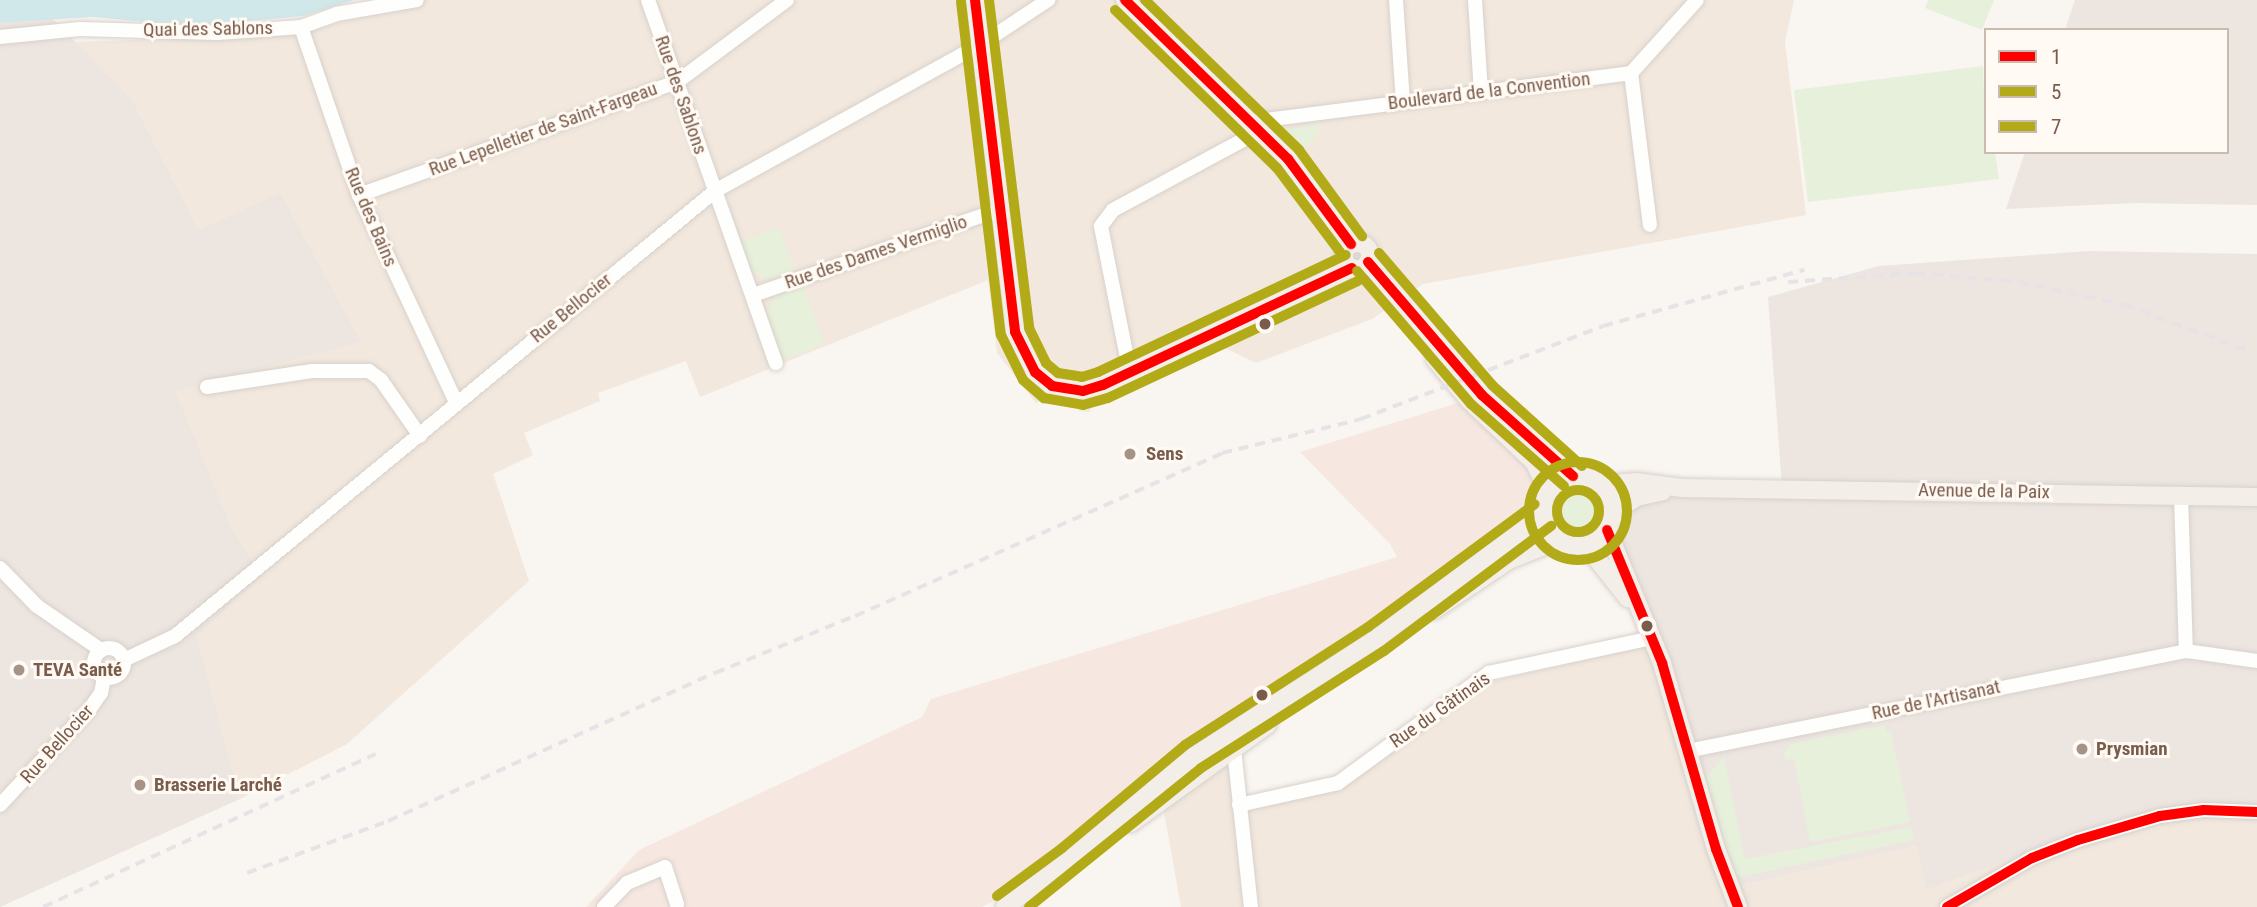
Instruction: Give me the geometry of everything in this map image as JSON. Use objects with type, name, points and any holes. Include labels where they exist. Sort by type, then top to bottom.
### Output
[{"type":"main road","points":[[975,0],[999,210],[1018,342],[1035,372],[1052,386],[1083,391],[1130,373],[1359,266],[1366,247],[1351,244],[1307,180],[1125,0]]},
{"type":"main road","points":[[1359,266],[1418,321],[1509,422],[1573,476],[1602,485],[1636,482],[1682,488]]},
{"type":"main road","points":[[1071,859],[1193,757],[1376,639],[1543,515],[1549,491],[1534,461],[1469,400],[1359,266]]},
{"type":"main road","points":[[1549,491],[1573,476]]},
{"type":"main road","points":[[1602,485],[1610,521],[1641,615],[1652,638],[1716,849],[1738,907]]},
{"type":"main road","points":[[1586,545],[1643,494],[1682,488]]},
{"type":"main road","name":"Avenue de la Paix","points":[[1682,488],[2257,497]]},
{"type":"main road","points":[[1543,515],[1559,541]]},
{"type":"main road","points":[[1005,907],[1071,859],[1509,560],[1559,541],[1586,545],[1641,615]]},
{"type":"street","name":"Quai des Sablons","points":[[0,37],[80,29],[217,33],[300,27],[336,14],[417,0]]},
{"type":"street","name":"Rue des Sablons","points":[[648,0],[715,191]]},
{"type":"street","name":"Rue Lepelletier de Saint-Fargeau","points":[[359,195],[677,82],[787,0]]},
{"type":"street","name":"Rue Bellocier","points":[[124,660],[174,636],[715,191],[980,45],[1048,0]]},
{"type":"street","points":[[1396,0],[1403,102]]},
{"type":"street","points":[[1475,0],[1481,93]]},
{"type":"street","points":[[1650,225],[1631,73],[1697,0]]},
{"type":"street","name":"Rue des Bains","points":[[300,27],[359,195],[456,402]]},
{"type":"street","name":"Boulevard de la Convention","points":[[1254,127],[1403,102],[1631,73]]},
{"type":"street","points":[[1130,373],[1101,226],[1114,210],[1254,127]]},
{"type":"street","points":[[715,191],[776,362]]},
{"type":"street","name":"Rue des Dames Vermiglio","points":[[753,295],[999,210]]},
{"type":"street","points":[[207,387],[312,371],[369,371],[381,380],[420,436]]},
{"type":"street","points":[[2181,495],[2186,650]]},
{"type":"street","points":[[0,568],[37,606],[101,650],[114,648],[124,660],[119,674],[104,677],[94,665],[101,650]]},
{"type":"street","name":"Rue du Gâtinais","points":[[1239,805],[1338,783],[1489,673],[1652,638]]},
{"type":"street","name":"Rue de l'Artisanat","points":[[1687,751],[2186,650],[2257,662]]},
{"type":"street","name":"Rue Bellocier","points":[[0,805],[89,710],[100,694],[104,677]]},
{"type":"street","points":[[1234,749],[1251,907]]},
{"type":"street","points":[[1950,906],[2032,858],[2078,840],[2160,816],[2204,810],[2257,812]]},
{"type":"street","points":[[604,907],[627,883],[664,867],[677,904]]},
{"type":"shaded area","points":[[426,0],[1794,0],[1785,42],[1806,215],[1423,284],[1372,319],[1256,363],[1200,336],[1036,403],[997,353],[988,280],[700,397],[686,361],[598,393],[600,401],[524,433],[533,455],[493,474],[529,581],[347,744],[240,799],[197,636],[262,577],[230,524],[174,391],[360,342],[199,230],[133,101],[73,42],[294,34]]},
{"type":"shaded area","points":[[2075,0],[2257,0],[2257,205],[2135,203],[2006,209],[2024,154],[2229,154],[2229,28],[2066,28]]},
{"type":"shaded area","points":[[53,19],[133,101],[199,230],[280,193],[361,342],[175,391],[230,524],[262,577],[197,636],[240,799],[0,907],[0,23]]},
{"type":"shaded area","points":[[2090,251],[2257,254],[2257,806],[2184,806],[2097,827],[1927,889],[1916,846],[1728,888],[1613,533],[1639,499],[1782,487],[1768,297],[1879,266]]},
{"type":"shaded area","points":[[1464,401],[1526,462],[1539,499],[1529,517],[1333,654],[1256,700],[1120,809],[996,900],[982,907],[586,907],[639,850],[922,717],[931,699],[1397,557],[1390,544],[1300,452]]},
{"type":"shaded area","points":[[1646,646],[1728,888],[1916,846],[1927,888],[2097,827],[2184,805],[2257,806],[2257,907],[1181,907],[1163,806],[1228,757],[1238,811],[1339,788],[1476,685]]},
{"type":"green space","points":[[1928,0],[1994,0],[1982,30],[1925,8]]},
{"type":"green space","points":[[1983,66],[1984,154],[1995,154],[1999,179],[1808,202],[1794,90]]},
{"type":"green space","points":[[1318,122],[1319,135],[1303,148],[1284,131]]},
{"type":"green space","points":[[779,227],[794,270],[769,279],[751,272],[741,242]]},
{"type":"green space","points":[[803,287],[824,343],[783,360],[766,313],[775,297]]},
{"type":"green space","points":[[1092,397],[1098,400],[1089,412],[1079,411],[1074,404],[1073,398],[1086,404]]},
{"type":"green space","points":[[1579,484],[1600,496],[1603,513],[1596,528],[1581,535],[1558,526],[1553,510],[1564,489]]},
{"type":"green space","points":[[1885,725],[1886,731],[1891,731],[1910,822],[1810,842],[1794,759],[1785,760],[1784,753],[1790,744]]},
{"type":"green space","points":[[1724,757],[1745,859],[1911,827],[1914,840],[1741,877],[1736,874],[1720,833],[1705,778]]},
{"type":"water","points":[[0,0],[354,0],[303,16],[194,26],[92,17],[0,23]]},
{"type":"railway","points":[[247,873],[388,821],[715,673],[855,616],[1222,453],[1361,419],[1603,326],[1804,270]]},
{"type":"railway","points":[[1788,282],[1916,273],[2019,282],[2125,305],[2249,351]]},
{"type":"railway","points":[[43,907],[376,754]]},
{"type":"transit line","name":"1","points":[[975,0],[1015,332],[1035,372],[1052,386],[1083,391],[1103,385],[1352,268]]},
{"type":"transit line","name":"7","points":[[989,0],[1029,328],[1046,363],[1058,373],[1082,377],[1098,372],[1346,255]]},
{"type":"transit line","name":"1","points":[[1125,0],[1288,159],[1351,244]]},
{"type":"transit line","name":"7","points":[[1145,0],[1299,150],[1362,236]]},
{"type":"transit line","name":"5","points":[[961,2],[1001,335],[1023,380],[1044,398],[1083,405],[1108,398],[1358,281]]},
{"type":"transit line","name":"5","points":[[1115,10],[1277,168],[1340,252]]},
{"type":"transit line","name":"7","points":[[1379,253],[1492,385],[1582,466]]},
{"type":"transit line","name":"1","points":[[1368,262],[1482,395],[1573,476]]},
{"type":"transit line","name":"5","points":[[1357,271],[1471,404],[1564,486]]},
{"type":"transit line","name":"5","points":[[1578,462],[1597,466],[1613,476],[1623,492],[1627,511],[1623,530],[1613,546],[1597,556],[1578,560],[1559,556],[1543,546],[1533,530],[1529,511],[1533,492],[1543,476],[1559,466],[1578,462]]},
{"type":"transit line","name":"7","points":[[1578,490],[1593,496],[1599,511],[1593,526],[1578,532],[1563,526],[1557,511],[1563,496],[1578,490]]},
{"type":"transit line","name":"7","points":[[997,896],[1062,848],[1185,745],[1368,627],[1535,504]]},
{"type":"transit line","name":"5","points":[[1029,907],[1201,768],[1384,651],[1551,526]]},
{"type":"transit line","name":"1","points":[[1607,530],[1662,663],[1716,849],[1738,907]]},
{"type":"transit line","name":"1","points":[[1947,907],[2032,858],[2078,840],[2160,816],[2204,810],[2257,812]]},
{"type":"place","name":"Sens","points":[[1130,454]]},
{"type":"place","name":"TEVA Santé","points":[[19,670]]},
{"type":"place","name":"Prysmian","points":[[2082,749]]},
{"type":"place","name":"Brasserie Larché","points":[[140,785]]}]
